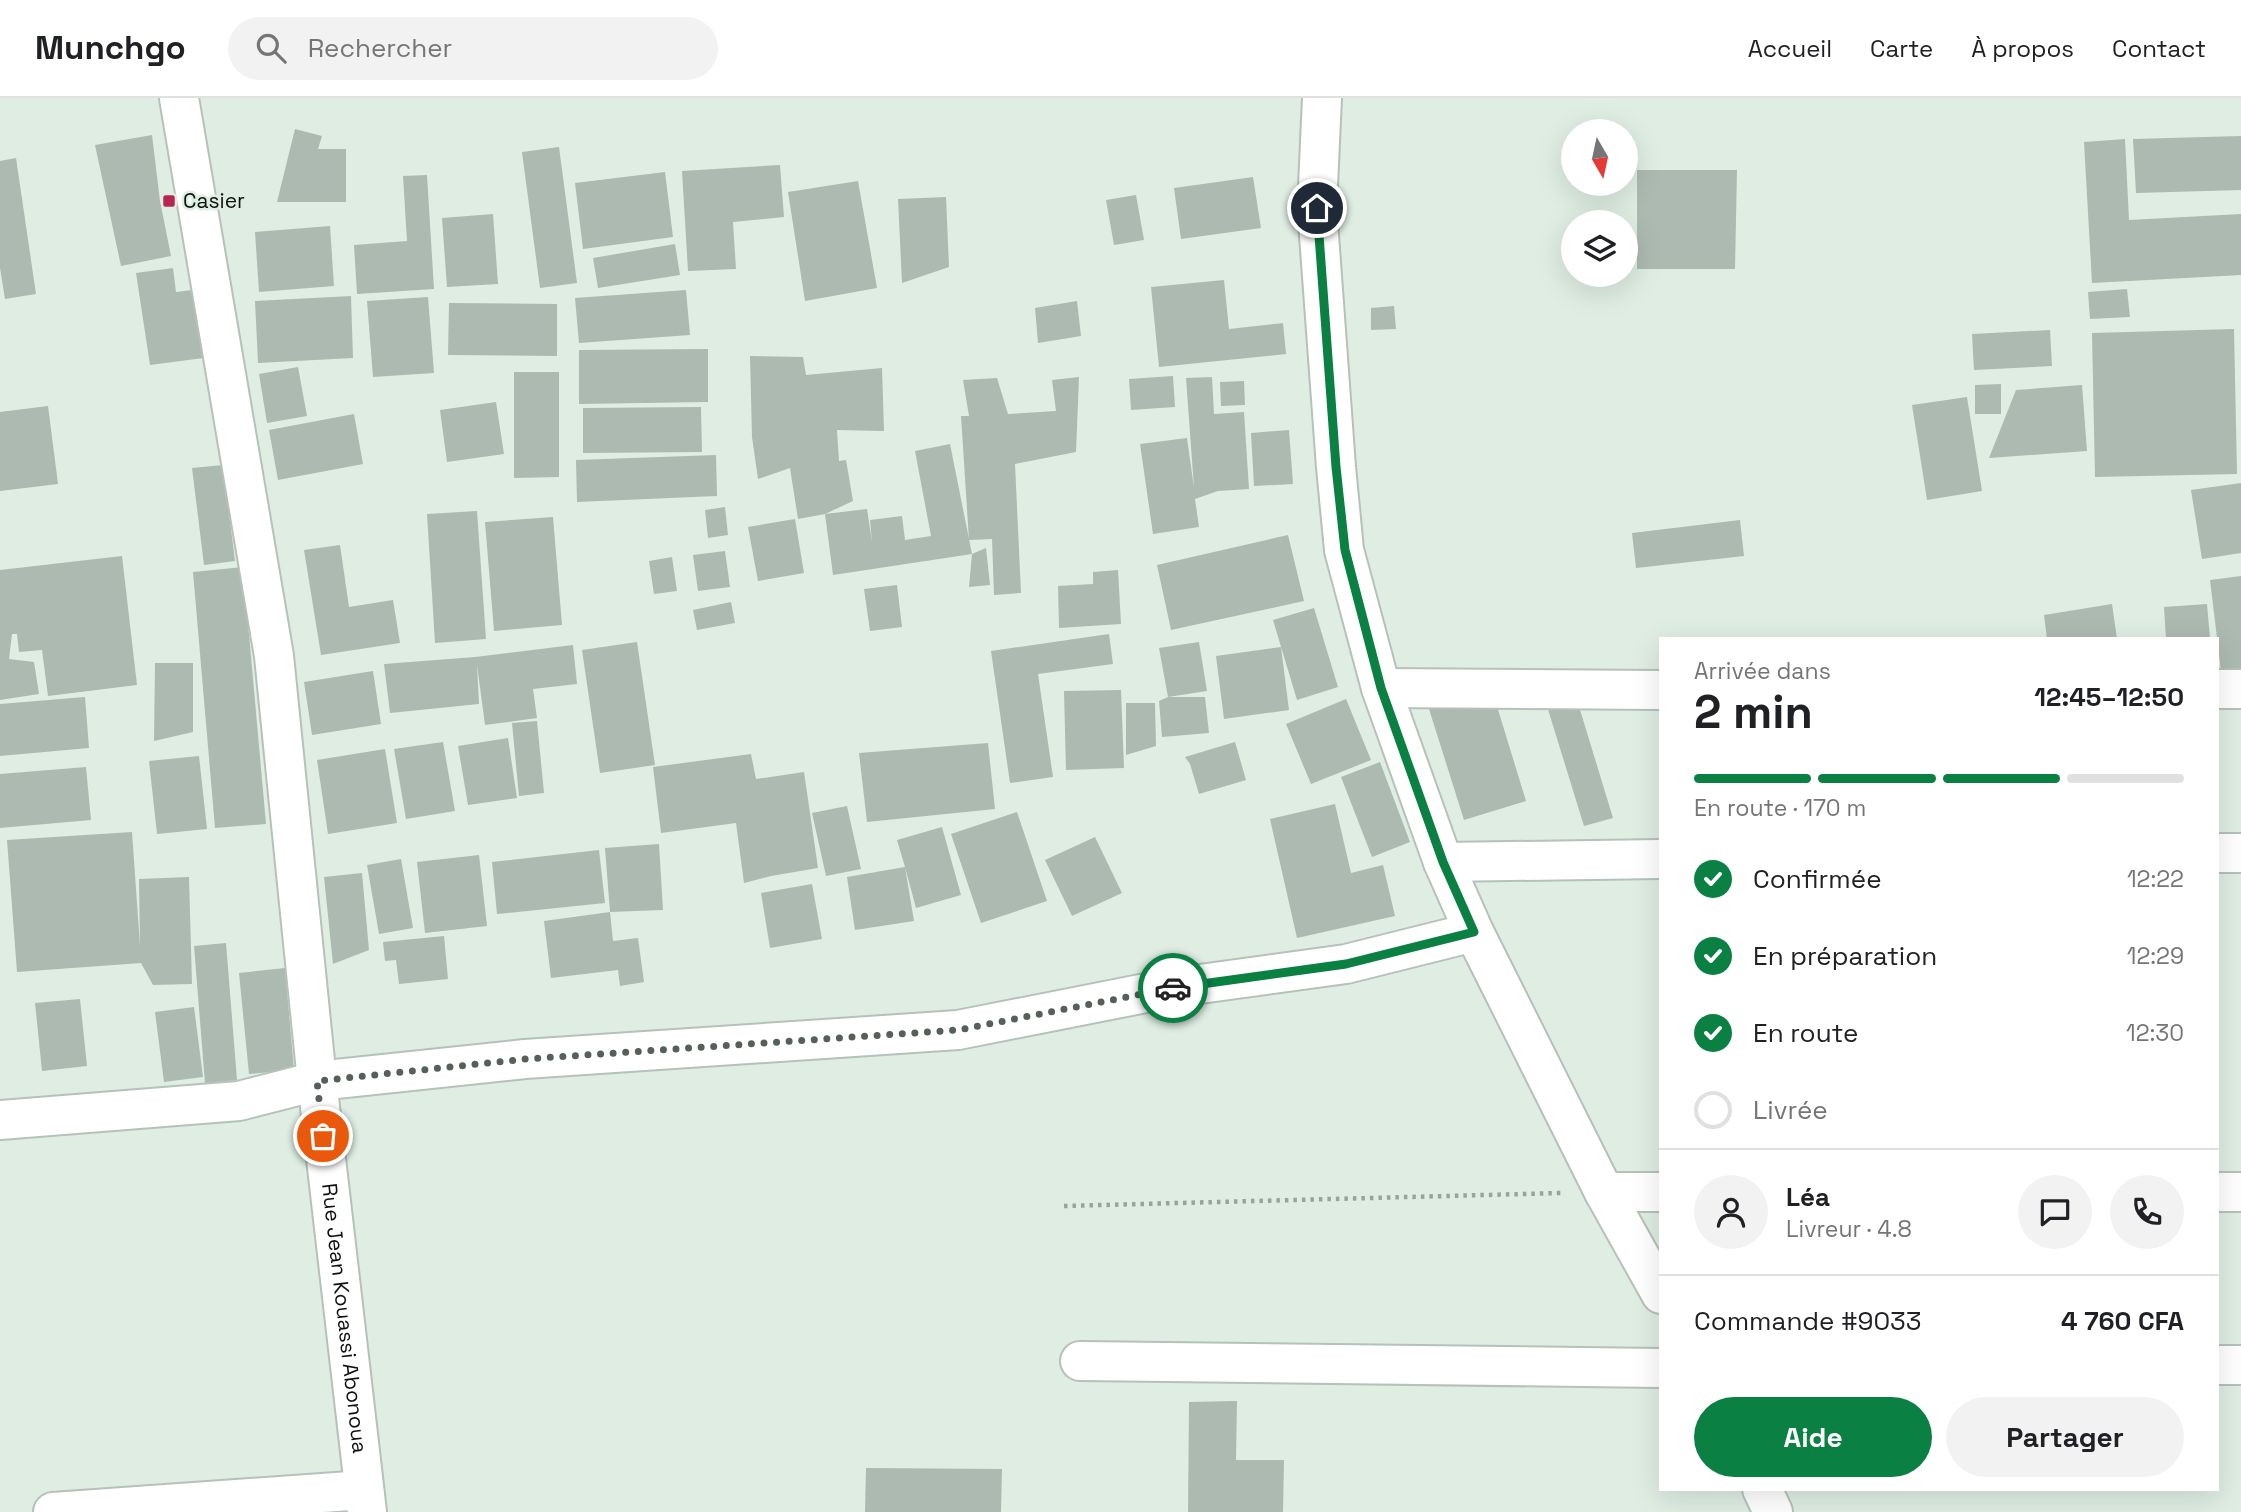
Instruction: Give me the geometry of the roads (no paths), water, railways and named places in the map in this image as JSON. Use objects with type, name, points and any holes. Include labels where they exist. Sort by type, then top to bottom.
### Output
[{"type":"street","name":"Rue Jean Kouassi Abonoua","points":[[179,98],[274,656],[317,1081],[366,1501]]},
{"type":"street","points":[[1322,98],[1317,208],[1336,467],[1345,550],[1381,688],[1443,862],[1474,932],[1604,1192],[1659,1290]]},
{"type":"street","points":[[1381,688],[1659,690]]},
{"type":"street","points":[[2219,689],[2241,689]]},
{"type":"street","points":[[2219,853],[2241,853]]},
{"type":"street","points":[[1443,862],[1659,859]]},
{"type":"street","points":[[0,1120],[239,1101],[317,1081],[526,1059],[958,1030],[1171,988],[1346,964],[1474,932]]},
{"type":"street","points":[[1604,1192],[1659,1192]]},
{"type":"street","points":[[2219,1192],[2241,1192]]},
{"type":"street","points":[[1080,1361],[1659,1368]]},
{"type":"street","points":[[2219,1365],[2241,1365]]},
{"type":"street","points":[[1763,1491],[1773,1512]]},
{"type":"street","points":[[53,1512],[366,1501]]},
{"type":"place","name":"Casier","points":[[169,201]]}]
